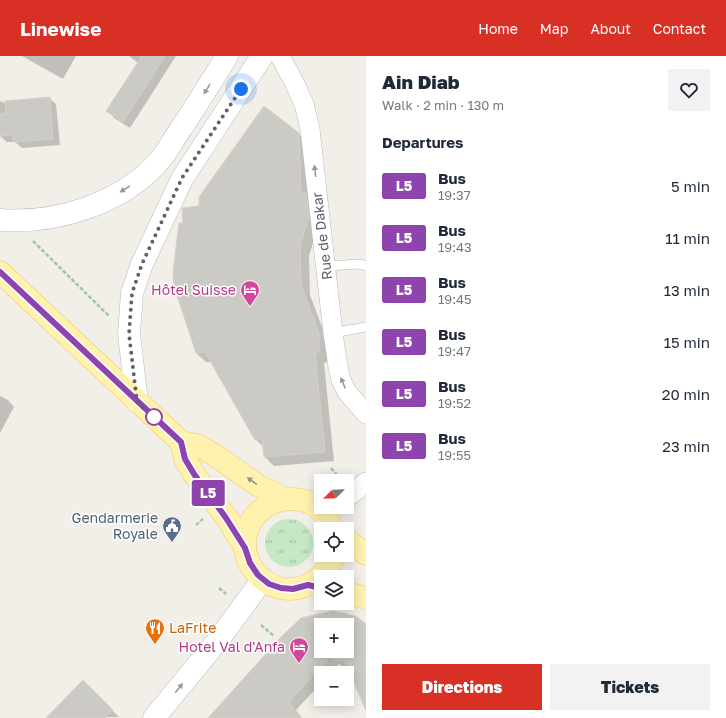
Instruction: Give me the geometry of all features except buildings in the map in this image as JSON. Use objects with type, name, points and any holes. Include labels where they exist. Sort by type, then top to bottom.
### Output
[{"type":"main road","points":[[0,220],[39,220],[58,217],[94,205],[122,191],[135,182],[160,160],[227,56]]},
{"type":"main road","points":[[137,402],[129,334],[132,293],[142,264],[182,178],[262,56]]},
{"type":"main road","points":[[0,274],[181,442],[197,445],[213,454],[259,486],[286,499]]},
{"type":"main road","points":[[181,442],[185,459],[226,518],[245,548],[250,563],[262,579],[269,584],[285,589],[314,586]]},
{"type":"main road","points":[[245,548],[248,526],[254,516],[272,502],[286,499],[301,500],[315,506],[332,522]]},
{"type":"main road","points":[[354,543],[366,554]]},
{"type":"main road","points":[[154,718],[219,639],[262,579]]},
{"type":"main road","points":[[354,595],[366,598]]},
{"type":"street","name":"Rue de Dakar","points":[[280,56],[304,104],[310,129],[333,333],[341,380],[347,392],[366,414]]},
{"type":"street","points":[[354,492],[366,482]]},
{"type":"lane","points":[[326,266],[360,264],[366,266]]},
{"type":"lane","points":[[333,333],[366,327]]},
{"type":"path","points":[[33,241],[114,320]]},
{"type":"path","points":[[331,468],[336,474]]},
{"type":"path","points":[[196,525],[204,518]]},
{"type":"path","points":[[261,625],[274,636]]},
{"type":"green space","points":[[284,519],[294,519],[306,526],[313,538],[313,548],[306,560],[294,567],[284,567],[276,563],[269,556],[265,548],[265,538],[269,530],[276,523]]},
{"type":"bus line","name":"L5","points":[[0,272],[181,442],[185,459],[245,548],[247,557],[258,575],[269,584],[285,589],[301,588],[308,585],[314,586]]},
{"type":"place","name":"Hôtel Suisse","points":[[250,307]]},
{"type":"place","name":"Gendarmerie Royale","points":[[172,543]]},
{"type":"place","name":"LaFrite","points":[[155,645]]},
{"type":"place","name":"Hotel Val d'Anfa","points":[[299,664]]},
{"type":"route","points":[[154,417],[159,422],[137,402],[129,334],[132,293],[142,264],[182,178],[241,89]]}]
